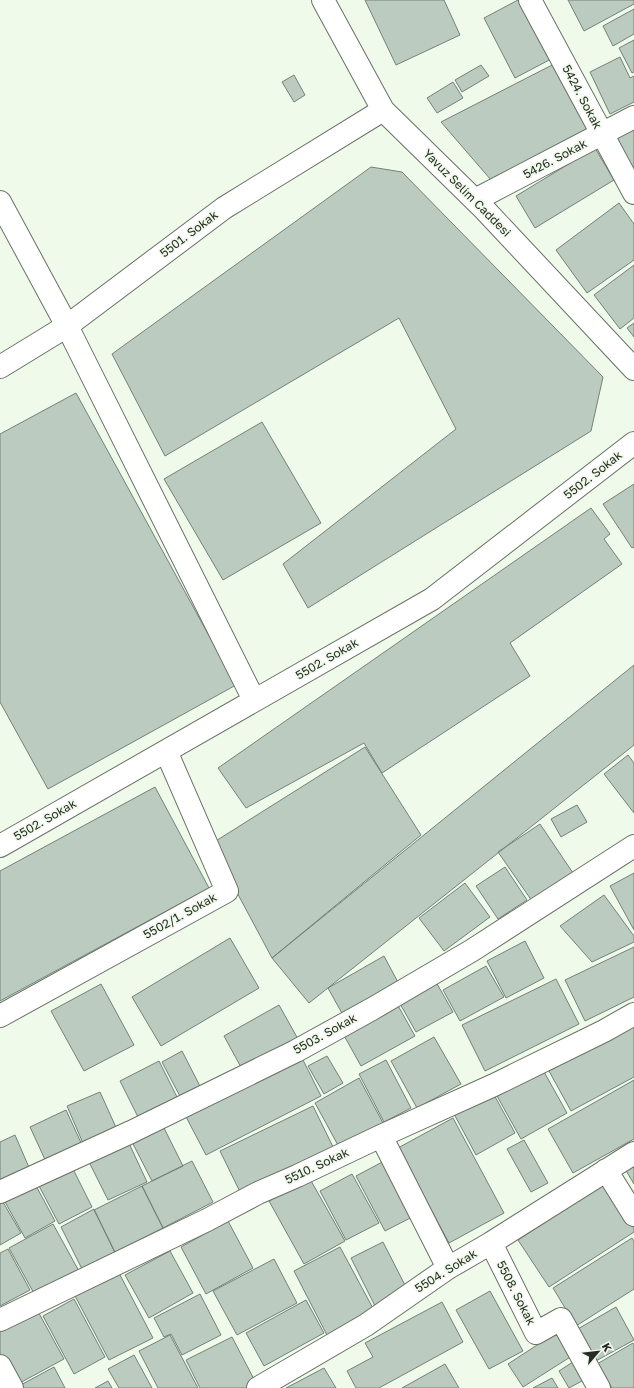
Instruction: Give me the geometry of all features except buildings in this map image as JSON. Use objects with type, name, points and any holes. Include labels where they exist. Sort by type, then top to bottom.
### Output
[{"type":"street","name":"Yavuz Selim Caddesi","points":[[323,0],[383,110],[475,200],[634,369]]},
{"type":"street","name":"5424. Sokak","points":[[530,0],[634,193]]},
{"type":"street","name":"5501. Sokak","points":[[0,367],[67,326],[224,208],[383,110]]},
{"type":"street","name":"5426. Sokak","points":[[475,200],[634,117]]},
{"type":"street","points":[[0,202],[67,326],[254,700]]},
{"type":"street","name":"5502. Sokak","points":[[0,846],[432,599],[634,443]]},
{"type":"street","name":"5502/1. Sokak","points":[[0,1016],[227,891],[166,751]]},
{"type":"street","name":"5503. Sokak","points":[[0,1192],[132,1132],[296,1051],[372,1009],[471,951],[634,846]]},
{"type":"street","name":"5510. Sokak","points":[[0,1320],[207,1220],[258,1193],[501,1082],[604,1031],[634,1014]]},
{"type":"street","points":[[381,1136],[448,1268]]},
{"type":"street","name":"5504. Sokak","points":[[258,1388],[366,1325],[448,1268],[491,1243],[634,1153]]},
{"type":"street","points":[[606,1170],[634,1215]]},
{"type":"street","name":"5508. Sokak","points":[[491,1243],[536,1333],[560,1319],[599,1388]]},
{"type":"street","points":[[0,1366],[12,1388]]}]
